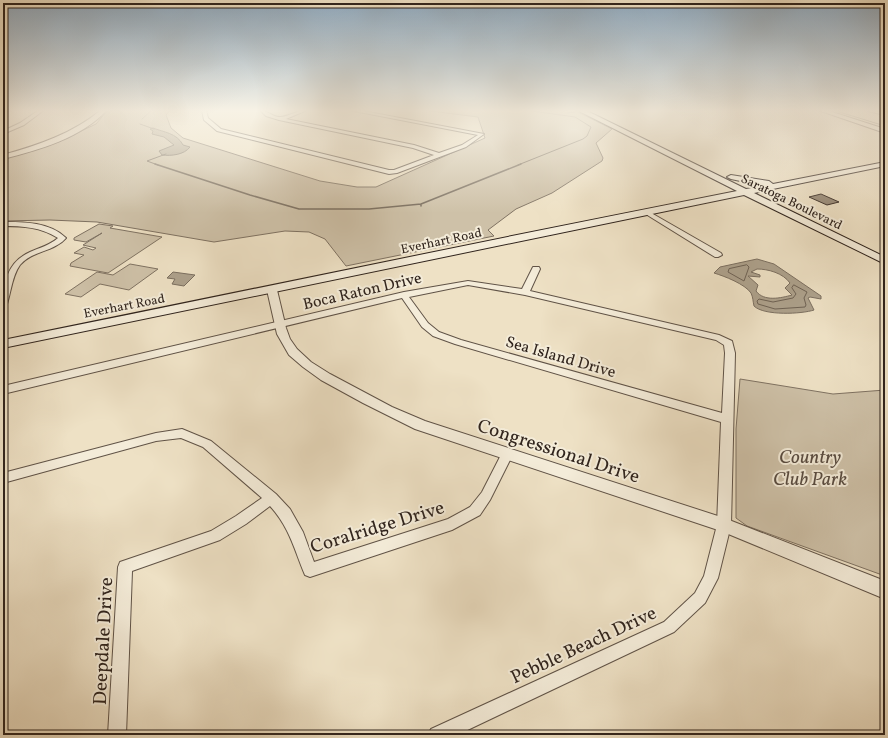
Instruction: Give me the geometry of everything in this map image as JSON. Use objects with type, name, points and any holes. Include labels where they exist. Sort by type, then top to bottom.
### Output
[{"type":"main road","name":"Saratoga Boulevard","points":[[651,144],[746,192],[782,202],[885,261]]},
{"type":"main road","name":"Saratoga Boulevard","points":[[663,144],[885,252]]},
{"type":"main road","name":"Everhart Road","points":[[3,344],[885,164]]},
{"type":"main road","points":[[731,177],[757,183],[795,183]]},
{"type":"main road","points":[[716,198],[724,193],[725,189],[724,184],[720,179]]},
{"type":"main road","points":[[716,198],[782,202],[780,192],[784,188],[795,183]]},
{"type":"street","points":[[3,157],[45,144]]},
{"type":"street","points":[[277,144],[388,172],[395,172],[466,144]]},
{"type":"street","points":[[402,144],[439,155]]},
{"type":"street","points":[[646,212],[718,254]]},
{"type":"street","points":[[3,224],[30,224],[51,230],[62,238],[58,243],[24,258],[15,266],[3,304]]},
{"type":"street","points":[[525,292],[536,269]]},
{"type":"street","name":"Boca Raton Drive","points":[[3,390],[404,295],[468,283],[525,292],[719,338],[729,343]]},
{"type":"street","name":"Congressional Drive","points":[[272,290],[285,341],[296,356],[314,370],[382,408],[420,425],[724,525],[885,590]]},
{"type":"street","name":"Sea Island Drive","points":[[404,295],[425,325],[436,334],[458,342],[726,419]]},
{"type":"street","name":"Pebble Beach Drive","points":[[437,735],[668,627],[700,598],[711,578],[724,525],[726,419],[730,353],[729,343]]},
{"type":"street","name":"Coralridge Drive","points":[[3,478],[156,437],[182,433],[207,444],[271,498],[285,513],[298,536],[310,570],[452,524],[475,511],[486,496],[507,454]]},
{"type":"street","name":"Deepdale Drive","points":[[117,735],[125,567],[215,536],[241,520],[271,498]]},
{"type":"green space","points":[[49,144],[204,144],[320,181],[357,187],[376,187],[471,144],[597,144],[603,158],[602,161],[552,193],[516,209],[488,230],[494,236],[346,266],[325,239],[309,232],[285,231],[214,242],[97,222],[50,220],[3,221],[3,159]]},
{"type":"green space","points":[[99,224],[113,226],[110,228],[162,237],[108,273],[70,266],[71,263],[84,255],[74,253],[84,247],[93,250],[96,248],[83,245],[102,233],[86,242],[74,240],[74,238]]},
{"type":"green space","points":[[130,264],[158,269],[129,290],[100,284],[81,297],[65,294],[97,272],[113,275]]},
{"type":"green space","name":"Country Club Park","points":[[740,379],[833,394],[885,390],[885,576],[747,526],[736,518],[736,429]]},
{"type":"water","points":[[183,144],[190,147],[184,152],[173,155],[162,155],[159,151],[174,145]]},
{"type":"water","points":[[757,259],[774,264],[821,296],[821,299],[808,298],[814,310],[808,311],[774,313],[759,309],[754,306],[751,293],[744,286],[714,273],[720,267]],"holes":[[[761,269],[775,272],[787,280],[790,283],[785,288],[792,295],[768,298],[759,294],[756,291],[758,285],[748,276],[760,277],[760,275],[751,272]]]},
{"type":"water","points":[[173,272],[195,275],[184,286],[172,284],[175,279],[167,278]]},
{"type":"building","points":[[821,194],[839,202],[827,205],[809,197]]},
{"type":"waterway","points":[[518,165],[569,144]]},
{"type":"waterway","points":[[157,165],[147,161],[166,154]]},
{"type":"waterway","points":[[421,204],[521,164]]},
{"type":"waterway","points":[[157,165],[250,195],[299,209],[369,209],[421,204]]}]
